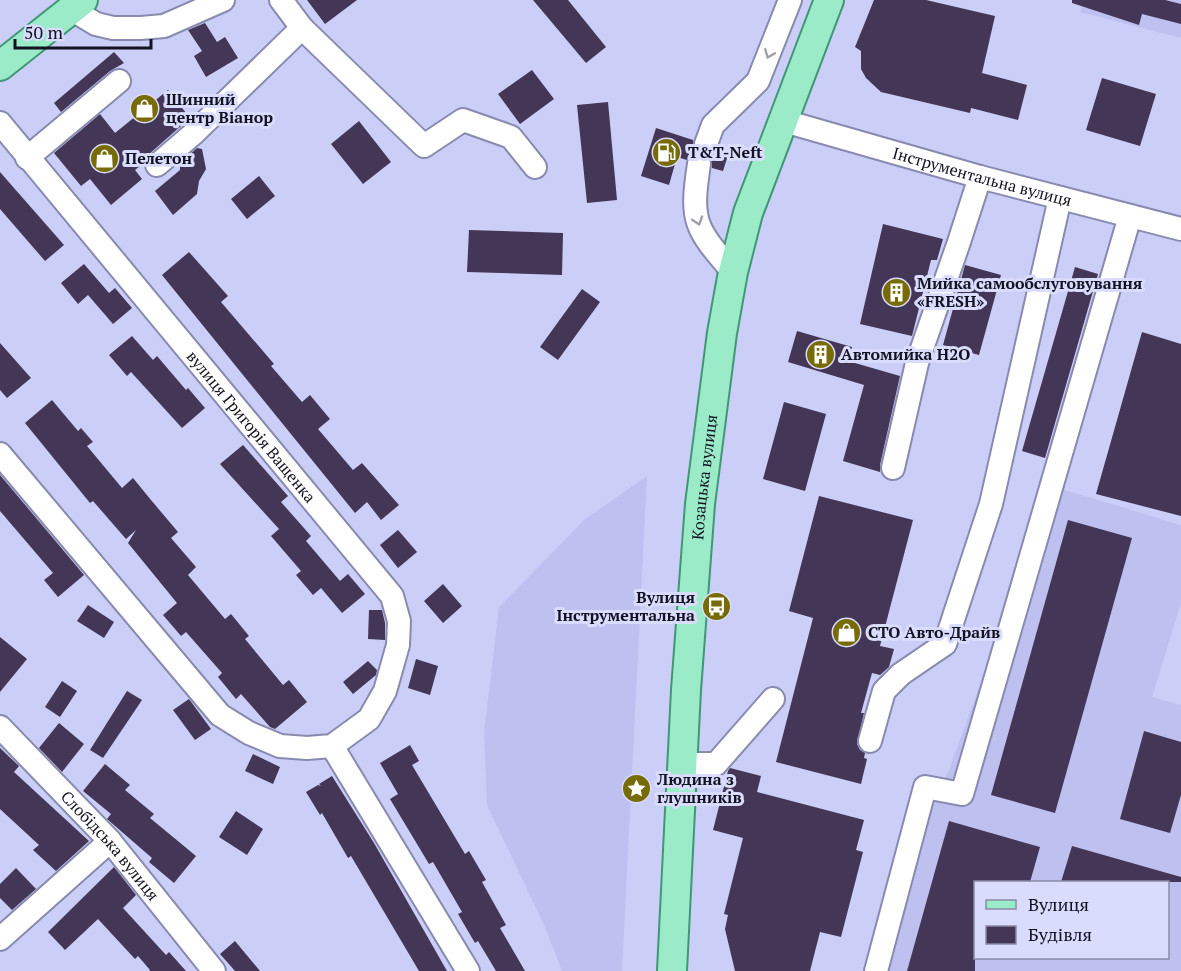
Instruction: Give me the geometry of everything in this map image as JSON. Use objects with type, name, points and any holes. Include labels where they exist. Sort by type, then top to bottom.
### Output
[{"type":"main road","name":"Козацька вулиця","points":[[672,971],[686,690],[700,504],[722,333],[733,272],[748,213],[830,0]]},
{"type":"main road","points":[[0,66],[77,4]]},
{"type":"street","points":[[77,4],[96,24],[113,28],[141,28],[164,26],[223,0]]},
{"type":"street","points":[[281,0],[302,27],[423,146],[463,120],[511,137],[535,166]]},
{"type":"street","points":[[733,272],[709,244],[698,226],[694,208],[703,154],[712,125],[758,81],[790,0]]},
{"type":"street","points":[[157,165],[193,134],[302,27]]},
{"type":"street","points":[[27,158],[119,81]]},
{"type":"street","name":"Інструментальна вулиця","points":[[783,121],[980,177],[1181,230]]},
{"type":"street","name":"вулиця Григорія Ващенка","points":[[0,123],[392,596],[399,621],[398,645],[385,691],[369,719],[332,746]]},
{"type":"street","points":[[893,468],[917,363],[980,177]]},
{"type":"street","points":[[870,741],[884,692],[901,674],[945,644],[991,504],[1060,198]]},
{"type":"street","points":[[876,971],[925,787],[962,794],[1130,216]]},
{"type":"street","points":[[0,454],[220,714],[249,733],[280,746],[307,748],[332,746],[468,971]]},
{"type":"street","points":[[682,764],[716,764],[772,699]]},
{"type":"street","name":"Слобідська вулиця","points":[[0,727],[110,841],[214,971]]},
{"type":"street","points":[[0,939],[110,841]]},
{"type":"shaded area","points":[[1083,0],[1181,0],[1181,38],[1080,12]]},
{"type":"shaded area","points":[[647,476],[622,971],[562,971],[544,925],[487,805],[484,733],[499,607],[584,520]]},
{"type":"shaded area","points":[[1052,486],[1181,525],[1181,603],[1152,697],[1181,705],[1181,971],[870,971],[932,802],[949,770]]},
{"type":"building","points":[[307,0],[357,0],[325,24]]},
{"type":"building","points":[[533,0],[568,0],[606,47],[586,63]]},
{"type":"building","points":[[874,0],[926,0],[995,16],[982,73],[1027,85],[1018,120],[971,108],[970,113],[881,92],[866,78],[861,69],[861,51],[855,47]]},
{"type":"building","points":[[1072,0],[1165,0],[1181,4],[1181,24],[1142,14],[1139,25],[1072,3]]},
{"type":"building","points":[[205,23],[217,42],[225,37],[238,58],[206,77],[194,56],[202,51],[188,30]]},
{"type":"building","points":[[114,52],[124,63],[110,71],[61,112],[54,103]]},
{"type":"building","points":[[532,70],[554,99],[520,124],[498,94]]},
{"type":"building","points":[[1102,78],[1156,94],[1140,146],[1086,130]]},
{"type":"building","name":"Пелетон","points":[[168,90],[190,118],[148,155],[144,163],[135,170],[142,179],[111,205],[90,179],[81,186],[54,153],[100,114],[115,133]]},
{"type":"building","points":[[608,102],[617,200],[587,203],[577,105]]},
{"type":"building","points":[[359,121],[391,162],[363,184],[331,144]]},
{"type":"building","points":[[656,128],[693,140],[695,151],[689,155],[687,160],[677,157],[669,185],[641,176]]},
{"type":"building","points":[[197,148],[202,149],[206,169],[199,181],[197,194],[173,215],[155,191],[180,170],[180,163]]},
{"type":"building","points":[[719,148],[729,152],[723,171],[712,168],[710,157]]},
{"type":"building","points":[[0,172],[64,245],[45,261],[0,209]]},
{"type":"building","points":[[259,176],[275,196],[247,219],[231,199]]},
{"type":"building","name":"Мийка самообслуговування «FRESH»","points":[[883,224],[943,239],[937,260],[931,260],[912,336],[860,324]]},
{"type":"building","points":[[469,230],[563,233],[562,275],[467,272]]},
{"type":"building","points":[[189,252],[228,296],[221,302],[274,364],[271,366],[302,402],[310,395],[330,419],[318,429],[353,470],[362,463],[399,505],[381,520],[367,502],[355,513],[162,275]]},
{"type":"building","points":[[84,264],[109,293],[115,288],[132,308],[113,324],[88,295],[78,304],[61,283]]},
{"type":"building","points":[[965,265],[1001,275],[979,355],[943,345]]},
{"type":"building","points":[[1075,267],[1098,274],[1045,458],[1022,451]]},
{"type":"building","points":[[582,289],[600,302],[558,360],[540,347]]},
{"type":"building","points":[[797,331],[852,347],[848,361],[900,376],[880,472],[843,461],[864,385],[788,362]]},
{"type":"building","points":[[1142,332],[1181,344],[1181,516],[1096,494]]},
{"type":"building","points":[[132,336],[153,360],[157,356],[205,408],[182,428],[131,372],[127,376],[109,355]]},
{"type":"building","points":[[0,343],[31,378],[7,398],[0,390]]},
{"type":"building","points":[[52,400],[78,431],[81,428],[93,442],[87,446],[122,488],[133,478],[178,532],[171,538],[196,567],[188,575],[225,619],[231,614],[249,636],[245,639],[283,685],[289,680],[307,702],[275,729],[270,727],[241,694],[236,699],[218,677],[222,673],[186,632],[181,636],[163,615],[177,603],[128,543],[136,530],[126,539],[93,501],[90,503],[25,423]]},
{"type":"building","points":[[784,402],[826,414],[805,491],[763,479]]},
{"type":"building","points":[[243,445],[288,496],[281,502],[311,536],[306,541],[340,581],[348,574],[365,594],[342,613],[321,588],[313,595],[296,575],[301,571],[271,536],[279,529],[220,464]]},
{"type":"building","points":[[0,475],[84,575],[58,597],[44,580],[53,573],[0,511]]},
{"type":"building","name":"СТО Авто-Драйв","points":[[819,496],[913,520],[880,646],[894,649],[889,667],[880,675],[872,673],[861,713],[864,713],[857,744],[865,753],[864,758],[867,759],[861,784],[776,762],[813,618],[789,611]]},
{"type":"building","points":[[1068,520],[1132,538],[1055,813],[991,795]]},
{"type":"building","points":[[398,530],[417,552],[398,568],[380,545]]},
{"type":"building","points":[[443,584],[462,606],[443,623],[424,601]]},
{"type":"building","points":[[88,605],[114,622],[104,638],[77,621]]},
{"type":"building","points":[[369,610],[382,610],[385,640],[368,639]]},
{"type":"building","points":[[0,637],[27,659],[0,692]]},
{"type":"building","points":[[416,659],[438,666],[430,695],[408,688]]},
{"type":"building","points":[[368,661],[377,670],[376,675],[353,694],[343,682]]},
{"type":"building","points":[[62,681],[77,691],[60,717],[45,707]]},
{"type":"building","points":[[127,691],[142,700],[103,758],[90,750]]},
{"type":"building","points":[[189,699],[211,729],[195,740],[173,710]]},
{"type":"building","points":[[59,723],[84,744],[62,772],[39,748]]},
{"type":"building","points":[[1144,731],[1181,742],[1181,795],[1170,833],[1120,819]]},
{"type":"building","points":[[410,745],[419,761],[412,765],[465,854],[469,851],[486,880],[482,882],[506,925],[500,928],[525,971],[496,971],[478,941],[475,943],[458,914],[462,912],[433,862],[429,864],[390,799],[398,794],[380,763]]},
{"type":"building","points":[[0,748],[19,766],[14,772],[89,841],[56,871],[33,850],[39,845],[0,809]]},
{"type":"building","points":[[253,754],[280,767],[273,784],[245,771]]},
{"type":"building","points":[[105,764],[130,785],[125,790],[154,814],[150,818],[196,856],[174,883],[149,862],[152,858],[107,819],[111,814],[83,791]]},
{"type":"building","points":[[730,768],[761,776],[757,792],[864,820],[856,850],[863,852],[841,937],[820,932],[810,971],[735,971],[725,929],[728,915],[724,914],[743,838],[713,830]]},
{"type":"building","points":[[332,776],[374,843],[447,971],[419,971],[351,856],[348,858],[322,813],[320,815],[306,792],[318,785],[321,786],[319,784]]},
{"type":"building","points":[[236,811],[263,829],[247,855],[219,837]]},
{"type":"building","points":[[949,821],[1040,847],[1030,881],[974,881],[975,971],[907,971]]},
{"type":"building","points":[[1072,846],[1181,877],[1181,882],[1061,881]]},
{"type":"building","points":[[114,867],[136,895],[123,908],[166,955],[169,952],[186,971],[149,971],[138,956],[135,959],[98,919],[65,950],[48,932]]},
{"type":"building","points":[[16,868],[36,889],[12,910],[0,898],[0,884]]},
{"type":"building","points":[[235,941],[260,971],[235,971],[220,954]]},
{"type":"place","name":"Шинний центр Віанор","points":[[145,108]]},
{"type":"place","name":"T&T-Neft","points":[[667,152]]},
{"type":"place","name":"Пелетон","points":[[104,158]]},
{"type":"place","name":"Мийка самообслуговування «FRESH»","points":[[896,292]]},
{"type":"place","name":"Автомийка H2O","points":[[820,354]]},
{"type":"place","name":"Вулиця Інструментальна","points":[[716,606]]},
{"type":"place","name":"СТО Авто-Драйв","points":[[847,632]]},
{"type":"place","name":"Людина з глушників","points":[[636,788]]}]
